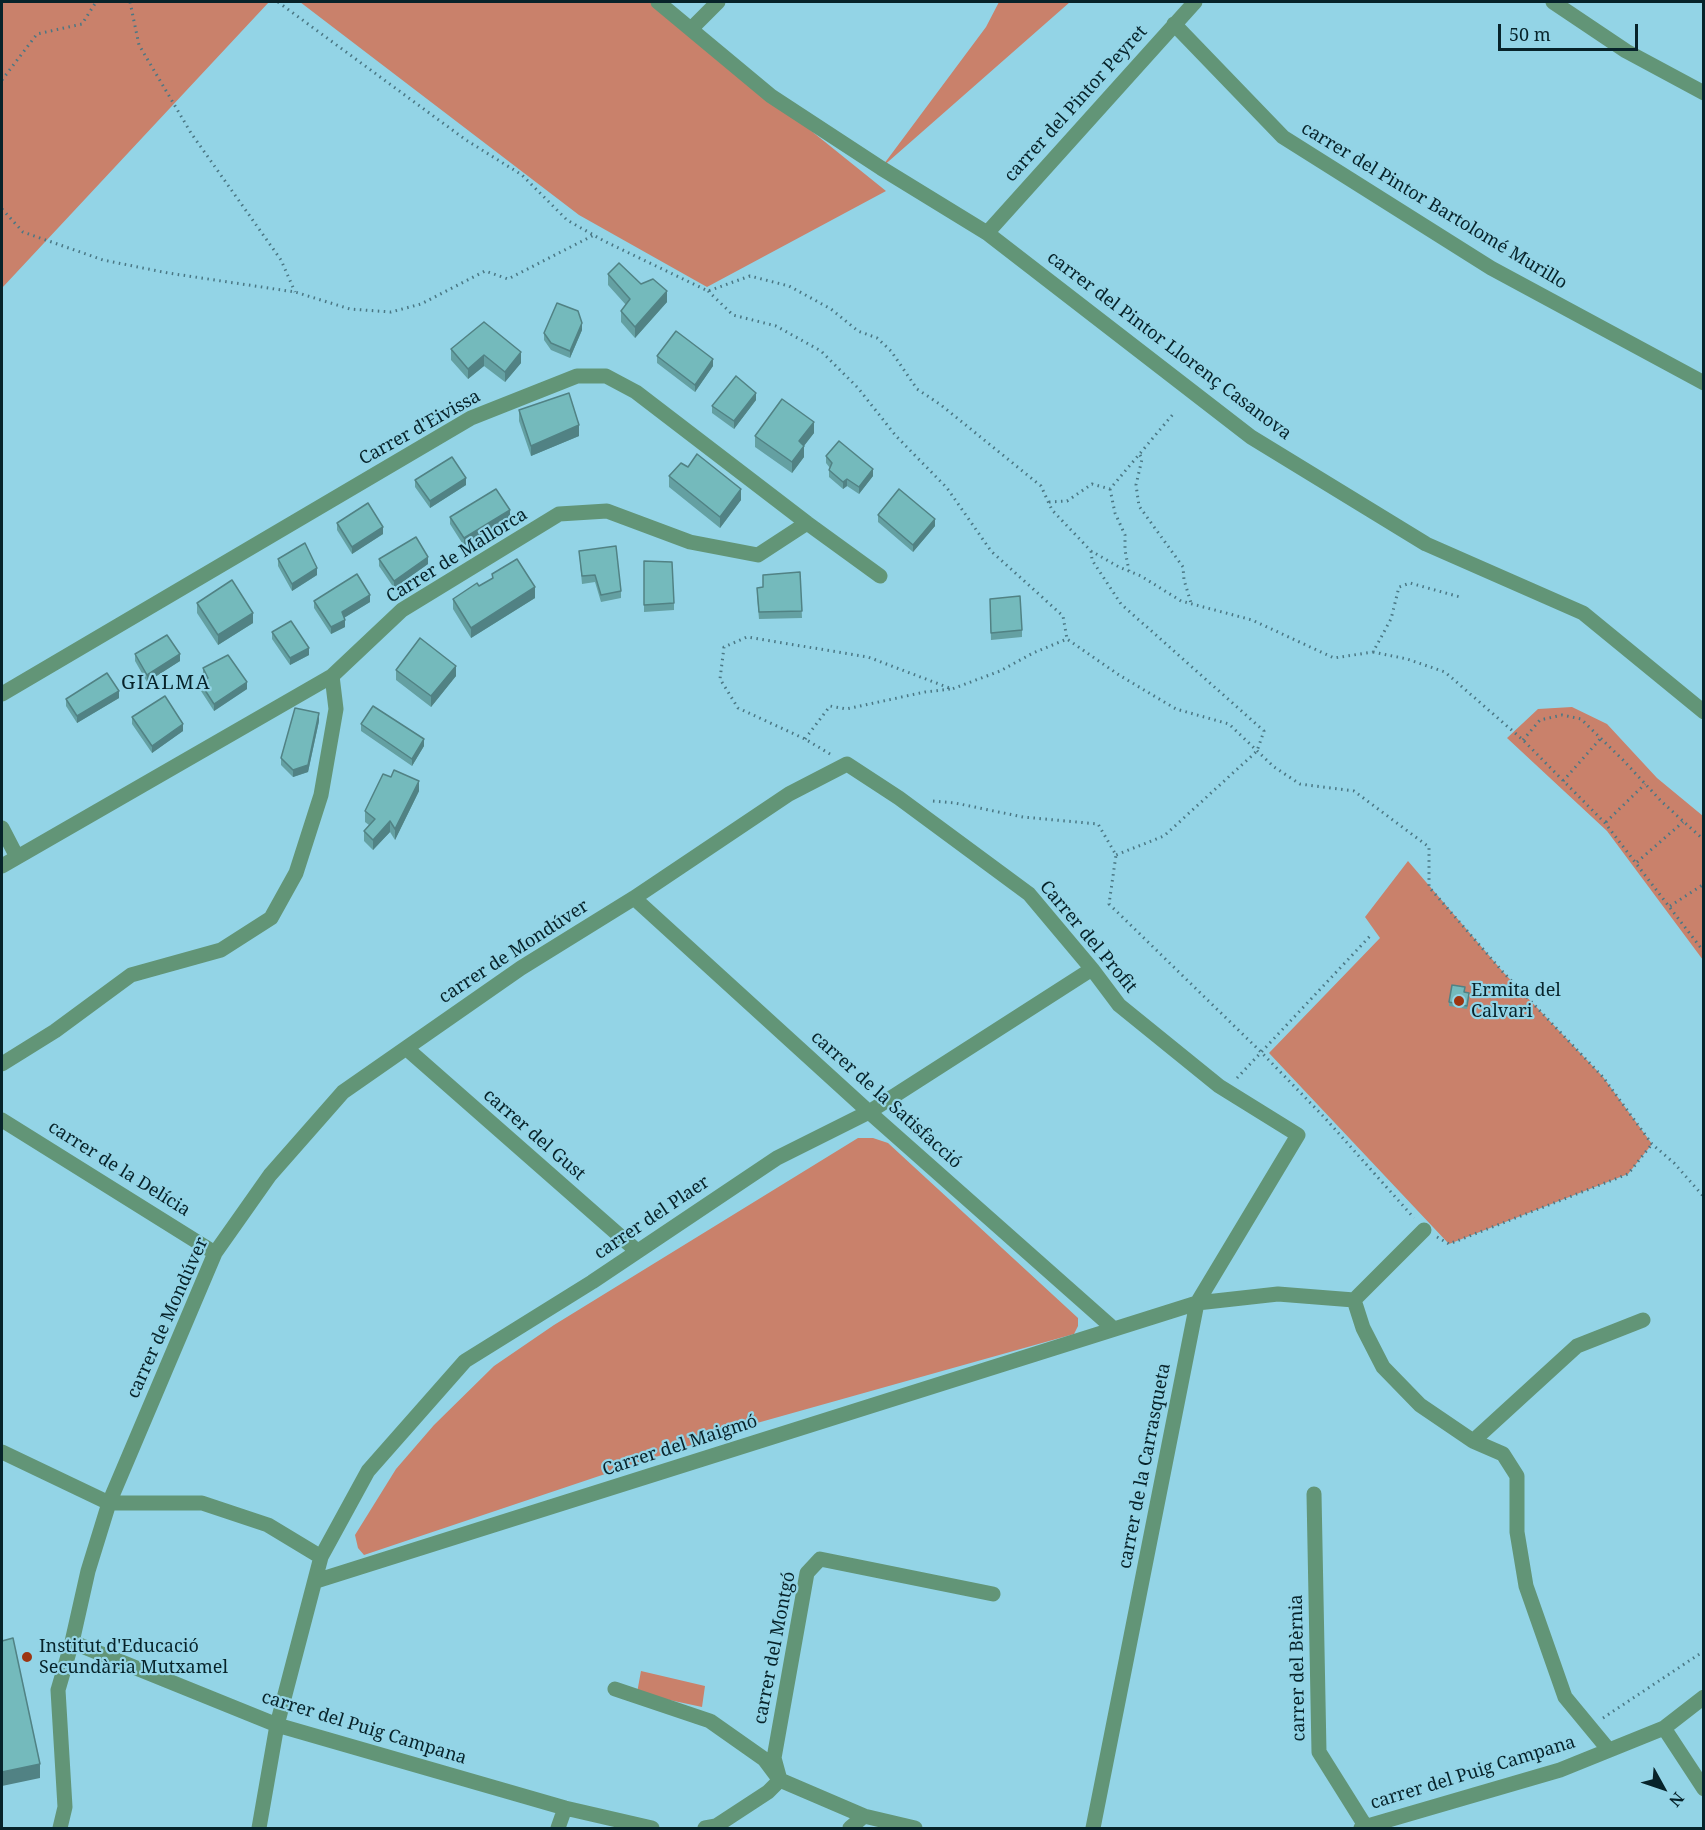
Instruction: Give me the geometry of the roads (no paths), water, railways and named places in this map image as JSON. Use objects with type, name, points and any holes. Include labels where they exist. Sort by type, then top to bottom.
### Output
[{"type":"street","name":"carrer del Pintor Llorenç Casanova","points":[[658,2],[771,96],[881,168],[987,233],[1251,438],[1426,544],[1583,613],[1704,712]]},
{"type":"street","points":[[691,28],[718,2]]},
{"type":"street","name":"carrer del Pintor Peyret","points":[[987,233],[1195,2]]},
{"type":"street","points":[[1553,2],[1626,51],[1704,93]]},
{"type":"street","name":"carrer del Pintor Bartolomé Murillo","points":[[1174,24],[1283,137],[1491,268],[1704,383]]},
{"type":"street","name":"Carrer d'Eivissa","points":[[2,694],[471,418],[577,376],[606,376],[636,392],[880,576]]},
{"type":"street","name":"Carrer de Mallorca","points":[[2,866],[332,676],[402,610],[559,514],[608,511],[690,542],[758,555],[807,523]]},
{"type":"street","points":[[2,1065],[55,1031],[131,975],[221,950],[271,918],[296,873],[321,795],[336,709],[332,676]]},
{"type":"street","name":"carrer de Mondúver","points":[[60,1828],[65,1807],[58,1690],[72,1642],[88,1571],[109,1503],[215,1252],[270,1175],[343,1092],[521,968],[634,898],[789,794],[847,764]]},
{"type":"street","name":"Carrer del Profit","points":[[847,764],[899,798],[1029,894],[1119,1005],[1226,1090],[1298,1135]]},
{"type":"street","points":[[2,828],[17,856]]},
{"type":"street","name":"carrer de la Satisfacció","points":[[634,898],[869,1112],[1114,1329]]},
{"type":"street","name":"carrer del Plaer","points":[[316,1581],[321,1557],[368,1471],[465,1361],[638,1251],[777,1158],[869,1112],[1092,969]]},
{"type":"street","name":"carrer del Gust","points":[[406,1048],[638,1251]]},
{"type":"street","name":"carrer de la Delícia","points":[[2,1120],[215,1252]]},
{"type":"street","name":"carrer de la Carrasqueta","points":[[1093,1828],[1197,1303],[1298,1135]]},
{"type":"street","points":[[1424,1230],[1354,1299],[1363,1328],[1383,1367],[1420,1406],[1473,1441],[1503,1454],[1517,1476],[1517,1532],[1526,1586],[1565,1697],[1608,1749]]},
{"type":"street","name":"Carrer del Maigmó","points":[[316,1581],[1197,1303],[1278,1294],[1354,1299]]},
{"type":"street","points":[[1473,1441],[1577,1346],[1643,1320]]},
{"type":"street","points":[[2,1452],[109,1503],[202,1503],[268,1525],[321,1557]]},
{"type":"street","name":"carrer del Bèrnia","points":[[1314,1494],[1319,1752],[1364,1828]]},
{"type":"street","name":"carrer del Montgó","points":[[780,1780],[774,1758],[807,1573],[820,1559],[993,1594]]},
{"type":"street","points":[[259,1828],[277,1725],[316,1581]]},
{"type":"street","name":"carrer del Puig Campana","points":[[72,1642],[277,1725],[565,1808],[652,1828]]},
{"type":"street","points":[[615,1689],[711,1721],[764,1760],[780,1780],[864,1816],[915,1828]]},
{"type":"street","name":"carrer del Puig Campana","points":[[1364,1828],[1560,1770],[1664,1728],[1704,1697]]},
{"type":"street","points":[[1664,1728],[1704,1789]]},
{"type":"street","points":[[705,1828],[716,1826],[768,1792],[780,1780]]},
{"type":"street","points":[[558,1828],[565,1808]]},
{"type":"street","points":[[850,1828],[864,1816]]},
{"type":"place","name":"Ermita del Calvari","points":[[1459,1001]]},
{"type":"place","name":"Institut d'Educació Secundària Mutxamel","points":[[27,1657]]},
{"type":"district","name":"GIALMA","points":[[166,683]]}]
